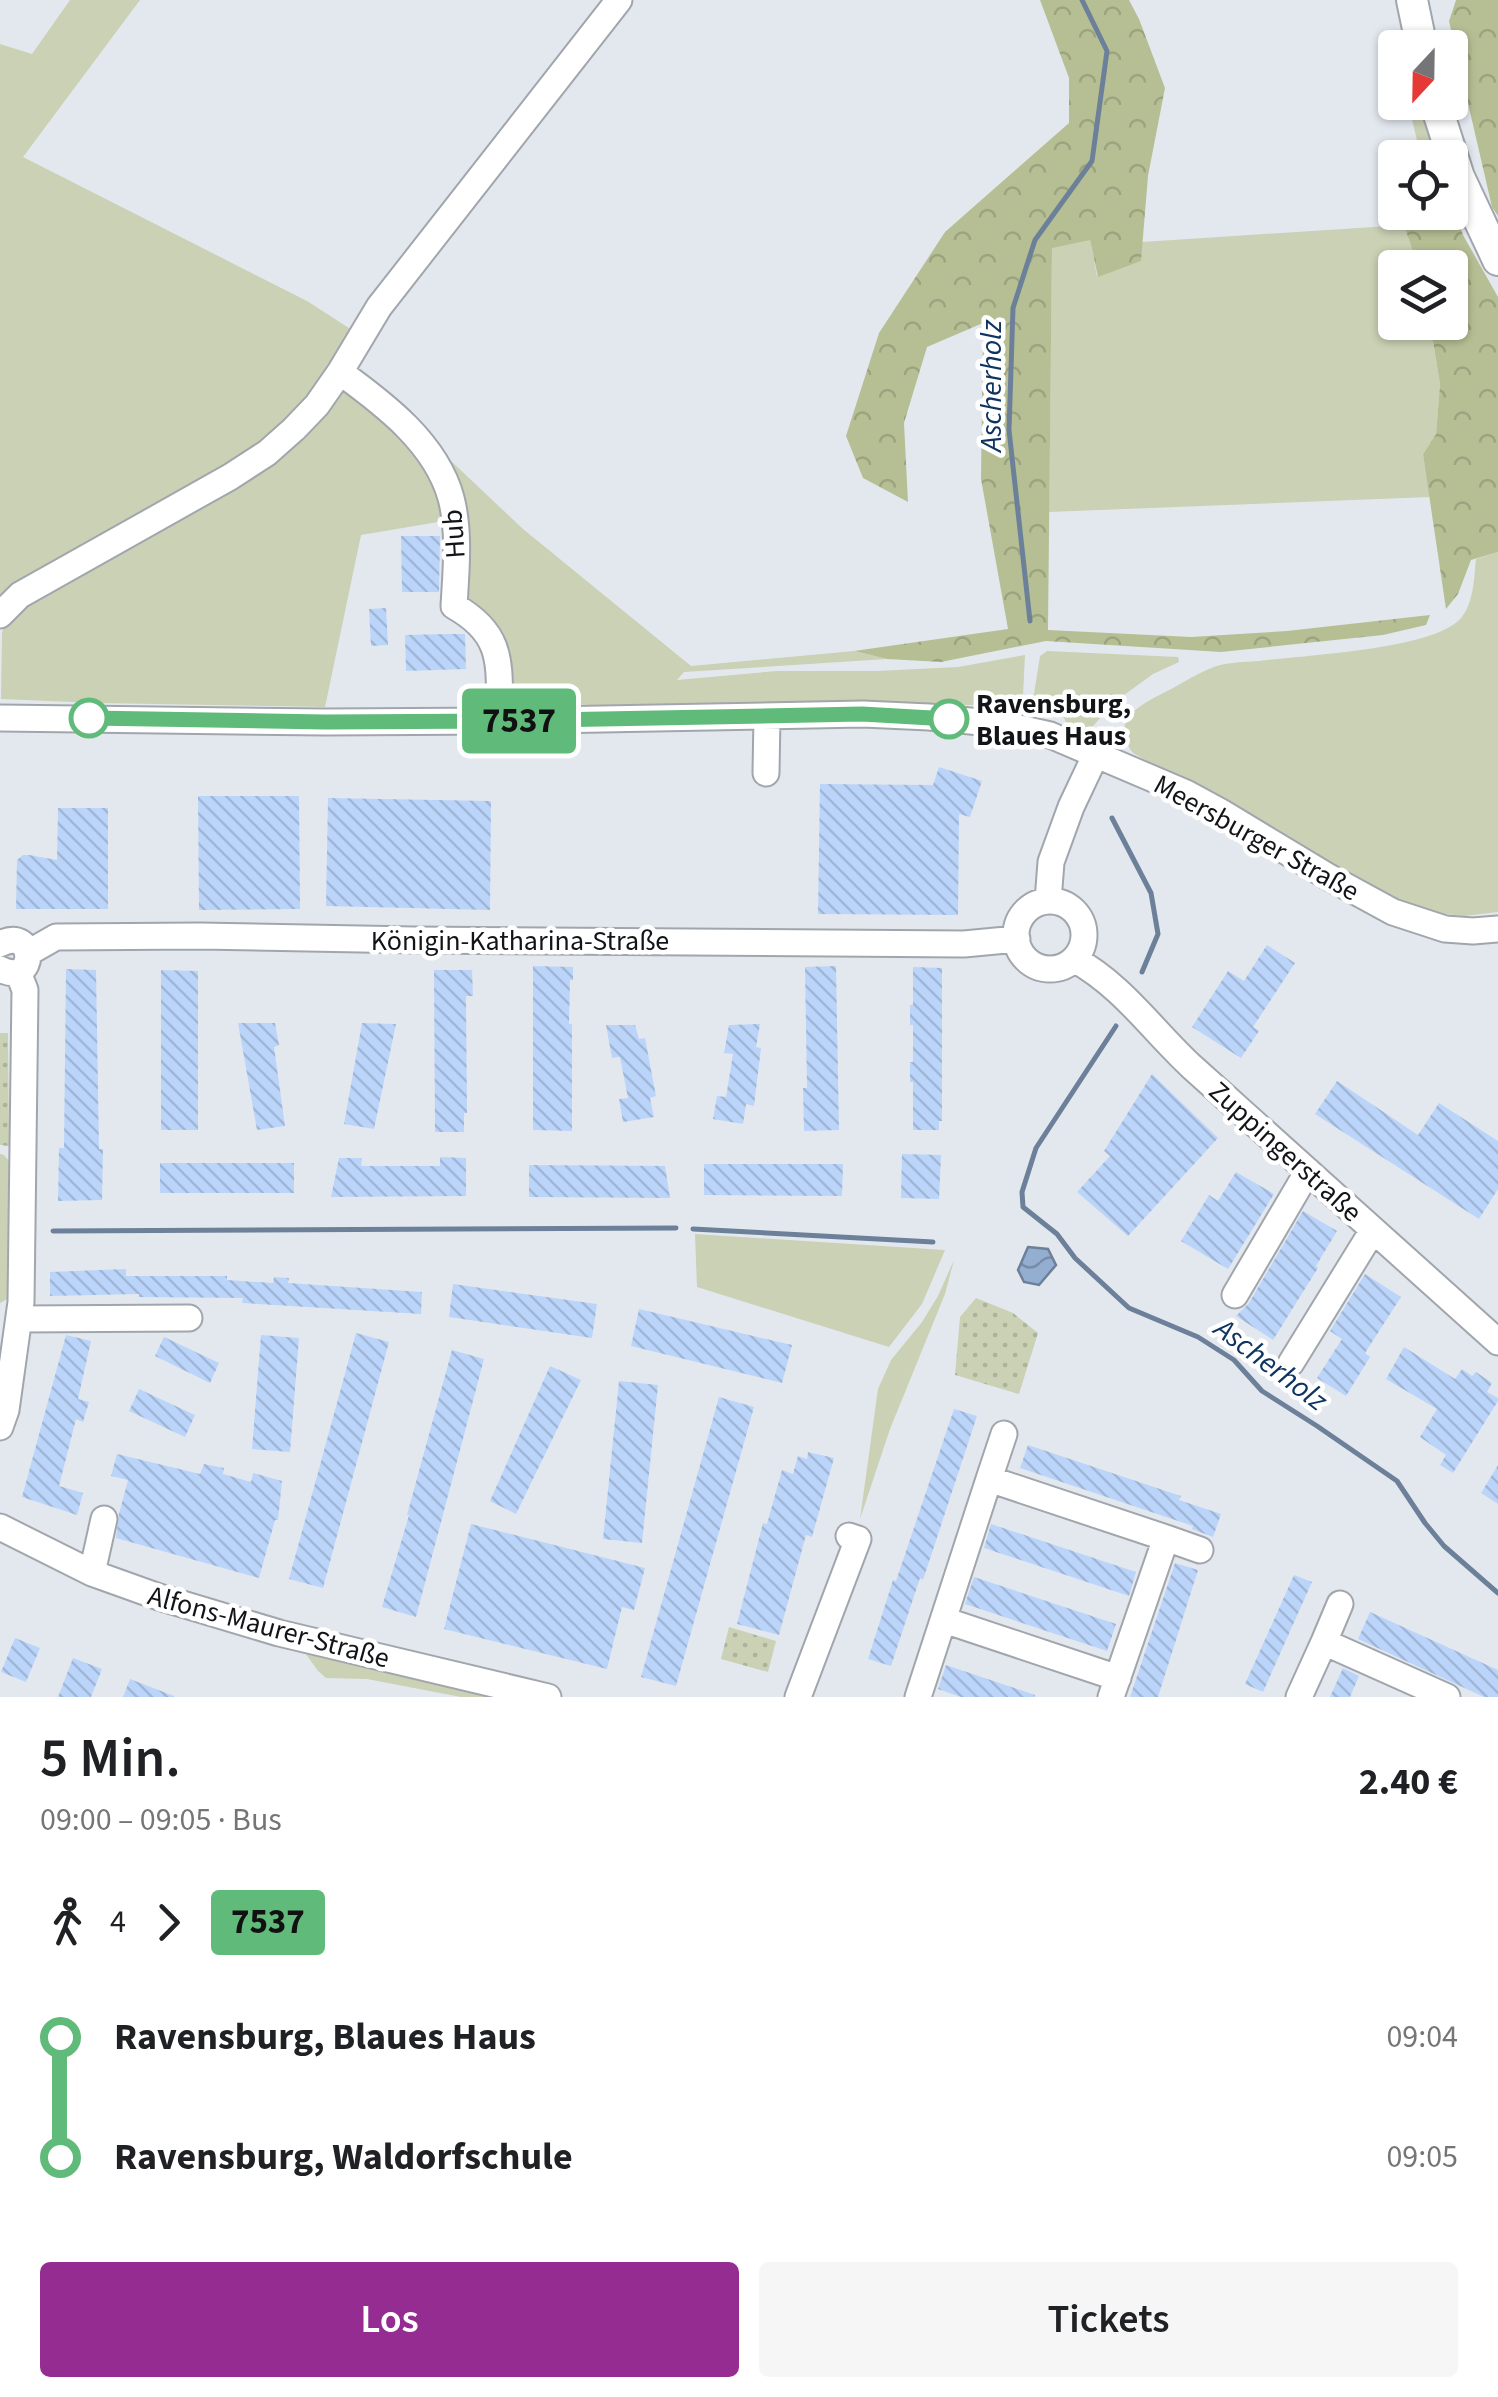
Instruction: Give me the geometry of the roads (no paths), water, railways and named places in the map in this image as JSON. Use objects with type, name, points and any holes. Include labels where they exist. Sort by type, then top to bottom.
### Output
[{"type":"main road","points":[[1412,0],[1418,30]]},
{"type":"main road","points":[[1441,120],[1459,177],[1498,260]]},
{"type":"street","points":[[0,615],[20,595],[230,477],[294,429],[340,372],[378,307],[619,0]]},
{"type":"street","name":"Hub","points":[[340,372],[397,418],[443,474],[452,502],[454,606],[474,618],[489,634],[498,657],[500,721]]},
{"type":"street","name":"Meersburger Straße","points":[[0,718],[325,722],[862,714],[1001,724],[1050,736],[1141,772],[1221,812],[1393,912],[1444,928],[1498,929]]},
{"type":"street","points":[[766,717],[766,773]]},
{"type":"street","points":[[1048,901],[1051,862],[1096,754]]},
{"type":"street","points":[[1048,901],[1068,907],[1082,923],[1083,944],[1074,959],[1063,967],[1042,968],[1024,957],[1017,939],[1017,927],[1028,909],[1048,901]]},
{"type":"street","name":"Königin-Katharina-Straße","points":[[16,965],[56,937],[958,944],[1017,939]]},
{"type":"street","points":[[0,944],[18,940],[26,948],[16,965],[26,990],[20,1311],[6,1410],[0,1427]]},
{"type":"street","name":"Zuppingerstraße","points":[[1074,959],[1121,992],[1185,1060],[1498,1342]]},
{"type":"street","points":[[1235,1295],[1308,1171]]},
{"type":"street","points":[[1291,1363],[1373,1230]]},
{"type":"street","points":[[20,1311],[189,1318]]},
{"type":"street","points":[[918,1697],[1004,1434]]},
{"type":"street","points":[[989,1478],[1200,1550]]},
{"type":"street","points":[[92,1573],[104,1519]]},
{"type":"street","name":"Alfons-Maurer-Straße","points":[[0,1527],[92,1573],[158,1597],[279,1633],[548,1697]]},
{"type":"street","points":[[798,1697],[809,1658],[858,1539],[849,1536]]},
{"type":"street","points":[[944,1620],[1114,1688],[1166,1538]]},
{"type":"street","points":[[1299,1697],[1340,1604]]},
{"type":"street","points":[[1324,1642],[1446,1697]]},
{"type":"water","points":[[1028,1247],[1048,1249],[1056,1265],[1039,1285],[1024,1282],[1018,1270]]},
{"type":"waterway","name":"Ascherholz","points":[[1030,621],[1009,430],[1013,308],[1035,240],[1092,161],[1107,51],[1082,0]]},
{"type":"waterway","name":"Ascherholz","points":[[1112,818],[1151,893],[1158,934],[1142,972]]},
{"type":"waterway","name":"Ascherholz","points":[[1116,1026],[1036,1148],[1022,1192],[1023,1207],[1057,1234],[1075,1258],[1129,1308],[1198,1337],[1234,1360],[1262,1391],[1397,1481],[1444,1546],[1498,1593]]},
{"type":"waterway","points":[[53,1231],[676,1228]]},
{"type":"waterway","points":[[693,1229],[933,1242]]},
{"type":"place","name":"Ravensburg, Blaues Haus","points":[[949,719]]}]
